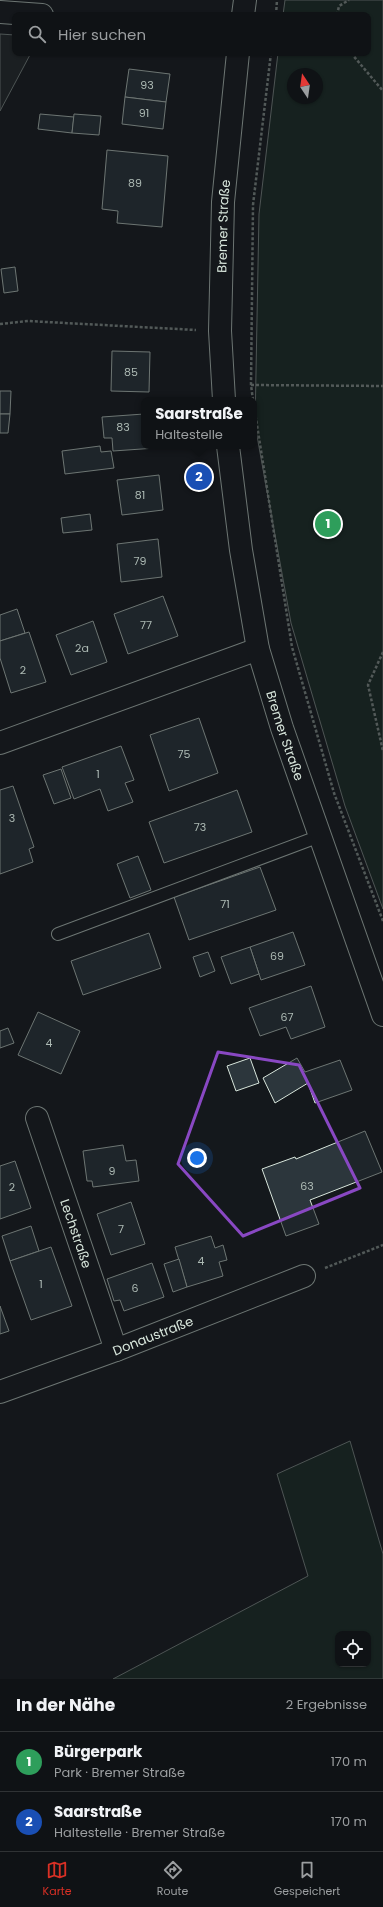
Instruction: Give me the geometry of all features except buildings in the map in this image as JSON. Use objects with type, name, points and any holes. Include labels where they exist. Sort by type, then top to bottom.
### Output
[{"type":"main road","points":[[243,12],[245,0]]},
{"type":"main road","points":[[0,12],[12,13]]},
{"type":"main road","name":"Bremer Straße","points":[[224,397],[220,331],[223,202],[238,56]]},
{"type":"main road","name":"Bremer Straße","points":[[228,449],[240,550],[258,649],[282,728],[383,1015]]},
{"type":"main road","points":[[0,743],[258,649]]},
{"type":"main road","name":"Lechstraße","points":[[37,1118],[116,1350]]},
{"type":"main road","name":"Donaustraße","points":[[0,1392],[116,1350],[304,1276]]},
{"type":"lane","points":[[58,934],[320,836]]},
{"type":"path","points":[[276,12],[278,0]]},
{"type":"path","points":[[338,12],[339,6],[349,0]]},
{"type":"path","points":[[253,397],[251,385],[253,205],[271,56]]},
{"type":"path","points":[[354,56],[383,91]]},
{"type":"path","points":[[0,324],[28,321],[220,331]]},
{"type":"path","points":[[251,385],[383,386]]},
{"type":"path","points":[[257,425],[292,647],[334,793],[383,921]]},
{"type":"path","points":[[383,652],[368,685],[383,751]]},
{"type":"path","points":[[304,1276],[383,1245]]},
{"type":"highlighted area","points":[[218,1052],[299,1065],[360,1188],[243,1236],[178,1164]]},
{"type":"green space","points":[[285,0],[383,0],[383,909],[345,806],[291,623],[257,436],[257,397],[256,397],[259,214],[278,56],[371,56],[371,12],[283,12]]},
{"type":"green space","points":[[350,1441],[383,1554],[383,1679],[113,1679],[308,1576],[277,1474]]},
{"type":"shaded area","points":[[0,34],[12,35],[12,56],[29,56],[0,111]]},
{"type":"place","name":"Saarstraße","points":[[199,477]]},
{"type":"place","name":"Bürgerpark","points":[[328,524]]}]
